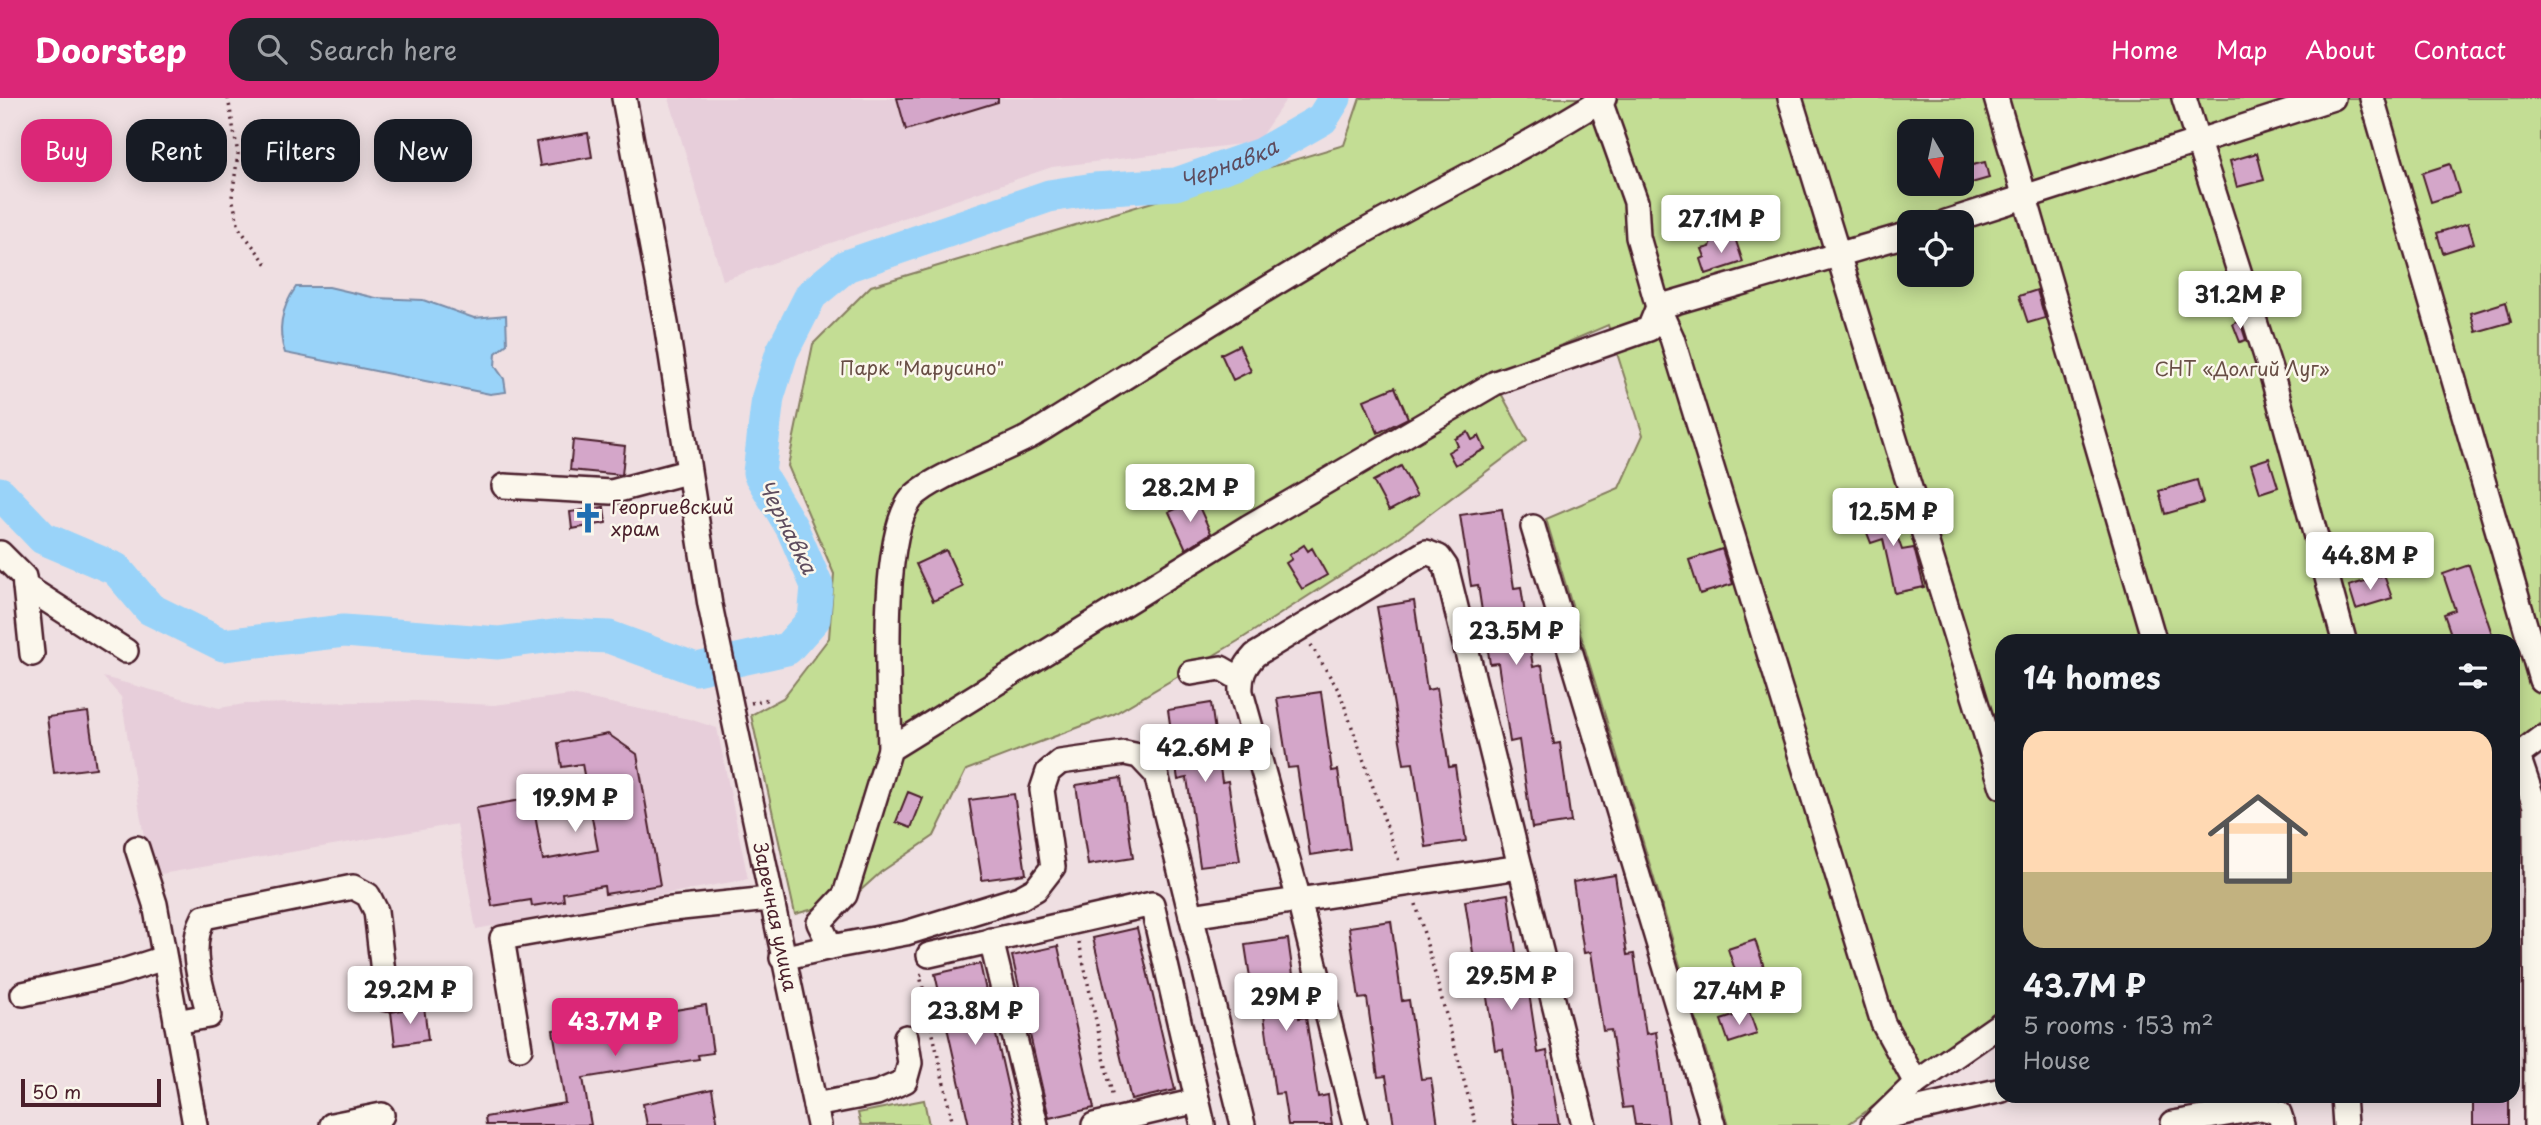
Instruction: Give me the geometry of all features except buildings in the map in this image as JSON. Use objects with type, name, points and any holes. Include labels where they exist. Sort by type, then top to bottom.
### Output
[{"type":"street","name":"Заречная улица","points":[[624,98],[666,323],[687,472],[710,605],[769,899],[817,1115]]},
{"type":"street","points":[[1790,98],[1995,764]]},
{"type":"street","points":[[1996,98],[2152,634]]},
{"type":"street","points":[[2185,98],[2273,374],[2342,634]]},
{"type":"street","points":[[1974,213],[2333,98]]},
{"type":"street","points":[[2372,98],[2541,680]]},
{"type":"street","points":[[831,947],[819,923],[845,895],[890,749],[889,611],[896,540],[902,517],[912,498],[928,487],[1027,438],[1338,246],[1602,99],[1636,202],[1638,237],[1658,307],[1672,338],[1883,1023],[1916,1083]]},
{"type":"street","points":[[1658,307],[1897,238]]},
{"type":"street","points":[[890,749],[1248,527],[1495,383],[1649,329],[1658,307]]},
{"type":"street","points":[[505,486],[611,492],[687,472]]},
{"type":"street","points":[[1533,527],[1713,1125]]},
{"type":"street","points":[[1356,1125],[1299,900],[1241,692],[1240,679],[1245,665],[1255,655],[1426,552],[1439,557],[1446,567],[1584,1125]]},
{"type":"street","points":[[0,553],[24,577],[32,654]]},
{"type":"street","points":[[25,586],[126,651]]},
{"type":"street","points":[[1191,673],[1221,668],[1240,679]]},
{"type":"street","points":[[2520,753],[2541,738]]},
{"type":"street","points":[[782,958],[906,933],[1020,898],[1036,889],[1053,867],[1042,790],[1048,772],[1060,762],[1125,753],[1139,756],[1156,774],[1243,1125]]},
{"type":"street","points":[[2520,769],[2535,806],[2536,1125]]},
{"type":"street","points":[[137,848],[155,904],[195,1125]]},
{"type":"street","points":[[1191,916],[1520,867]]},
{"type":"street","points":[[176,1022],[209,1016],[194,953],[197,930],[204,917],[354,887],[368,895],[376,911],[386,999]]},
{"type":"street","points":[[520,1048],[502,938],[662,910],[769,899]]},
{"type":"street","points":[[929,955],[1152,904],[1203,1125]]},
{"type":"street","points":[[991,940],[1036,1125]]},
{"type":"street","points":[[23,994],[117,973],[164,958]]},
{"type":"street","points":[[1879,1121],[1916,1083],[1995,1028]]},
{"type":"street","points":[[817,1115],[905,1081],[910,1063],[906,1037]]},
{"type":"street","points":[[1879,1121],[1995,1092]]},
{"type":"street","points":[[1094,1125],[1197,1101]]},
{"type":"street","points":[[2343,1103],[2345,1125]]},
{"type":"street","points":[[2170,1125],[2262,1108],[2279,1113],[2283,1125]]},
{"type":"street","points":[[332,1125],[382,1115]]},
{"type":"street","points":[[1879,1121],[1912,1125]]},
{"type":"path","points":[[228,98],[238,153],[232,197],[239,228],[269,267]]},
{"type":"path","points":[[1074,921],[1118,1119]]},
{"type":"path","points":[[929,955],[927,973],[920,975],[953,1125]]},
{"type":"shaded area","points":[[669,98],[1287,98],[1257,142],[1052,167],[723,280]]},
{"type":"shaded area","points":[[103,677],[219,708],[245,704],[416,701],[494,705],[571,695],[689,719],[717,728],[748,879],[476,929],[457,824],[161,874],[144,837],[121,697]]},
{"type":"green space","name":"СНТ «Долгий Луг»","points":[[1360,98],[2541,98],[2541,723],[2520,739],[2520,634],[1995,634],[1995,1019],[1847,1125],[1728,1125],[1546,519],[1619,488],[1643,435],[1608,325],[1491,375],[1527,441],[1394,541],[1238,641],[1114,714],[966,770],[934,836],[881,872],[851,899],[795,914],[751,715],[783,698],[829,638],[834,574],[788,466],[813,344],[871,286],[1344,145]]},
{"type":"green space","points":[[924,1100],[929,1125],[861,1125],[858,1113]]},
{"type":"water","points":[[296,287],[329,287],[376,298],[423,300],[474,318],[506,315],[507,344],[496,353],[495,366],[504,379],[506,392],[490,394],[285,353],[281,336],[282,319]]},
{"type":"waterway","name":"Чернавка","points":[[0,493],[43,538],[116,569],[150,609],[223,645],[344,631],[498,643],[561,635],[609,637],[696,669],[787,649],[814,619],[817,586],[792,528],[759,473],[768,397],[782,352],[811,295],[846,266],[1049,196],[1094,189],[1176,184],[1261,154],[1322,119],[1335,98]]},
{"type":"place","name":"Георгиевский храм","points":[[588,518]]},
{"type":"park label","name":"Парк \"Марусино\"","points":[[922,368]]}]
